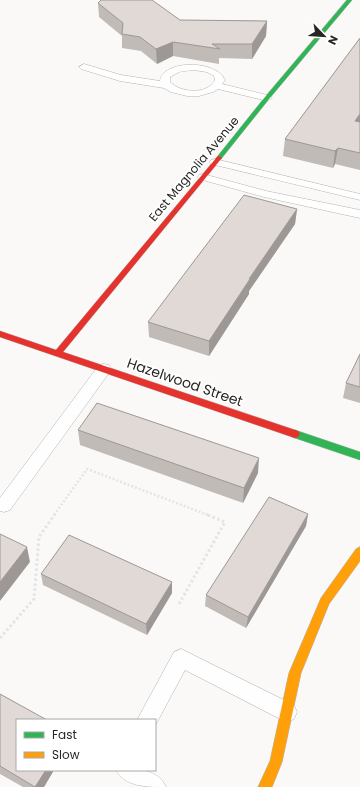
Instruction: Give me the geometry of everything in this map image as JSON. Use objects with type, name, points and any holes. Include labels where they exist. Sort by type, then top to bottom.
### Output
[{"type":"street","name":"East Magnolia Avenue","points":[[57,354],[267,98],[350,0]]},
{"type":"street","name":"Hazelwood Street","points":[[0,334],[360,456]]},
{"type":"street","points":[[265,787],[276,762],[295,672],[325,601],[360,552]]},
{"type":"lane","points":[[84,67],[120,78],[167,85],[178,91],[187,93],[204,92],[217,86],[220,82],[220,78],[216,74],[202,68],[193,67],[176,70],[169,73],[165,81],[167,85]]},
{"type":"lane","points":[[217,86],[267,98]]},
{"type":"lane","points":[[215,162],[360,197]]},
{"type":"lane","points":[[203,177],[264,194],[360,214]]},
{"type":"lane","points":[[4,505],[104,369]]},
{"type":"lane","points":[[148,719],[181,658],[286,712]]},
{"type":"lane","points":[[128,771],[155,787]]},
{"type":"path","points":[[0,638],[34,599],[39,537],[88,469],[225,522],[179,604]]},
{"type":"building","points":[[101,0],[152,0],[180,20],[267,21],[252,44],[212,44],[220,49],[173,42],[156,49],[140,37],[122,34],[123,23],[98,3]]},
{"type":"building","points":[[360,38],[360,114],[355,121],[360,122],[360,153],[338,148],[335,151],[285,139]]},
{"type":"building","points":[[244,195],[297,209],[209,341],[148,322]]},
{"type":"building","points":[[360,354],[360,387],[346,383]]},
{"type":"building","points":[[97,403],[259,458],[244,488],[78,430]]},
{"type":"building","points":[[269,497],[308,514],[248,617],[206,595]]},
{"type":"building","points":[[0,534],[27,547],[0,582]]},
{"type":"building","points":[[69,535],[172,582],[146,624],[41,574]]},
{"type":"building","points":[[0,694],[45,719],[16,719],[16,771],[45,771],[35,787],[0,766]]},
{"type":"traffic: fast","points":[[219,158],[267,98],[350,0]]},
{"type":"traffic: fast","points":[[295,434],[360,456]]},
{"type":"traffic: slow","points":[[265,787],[276,762],[295,673],[325,601],[360,552]]},
{"type":"traffic: jam","points":[[57,354],[219,158]]},
{"type":"traffic: jam","points":[[0,334],[295,434]]}]
